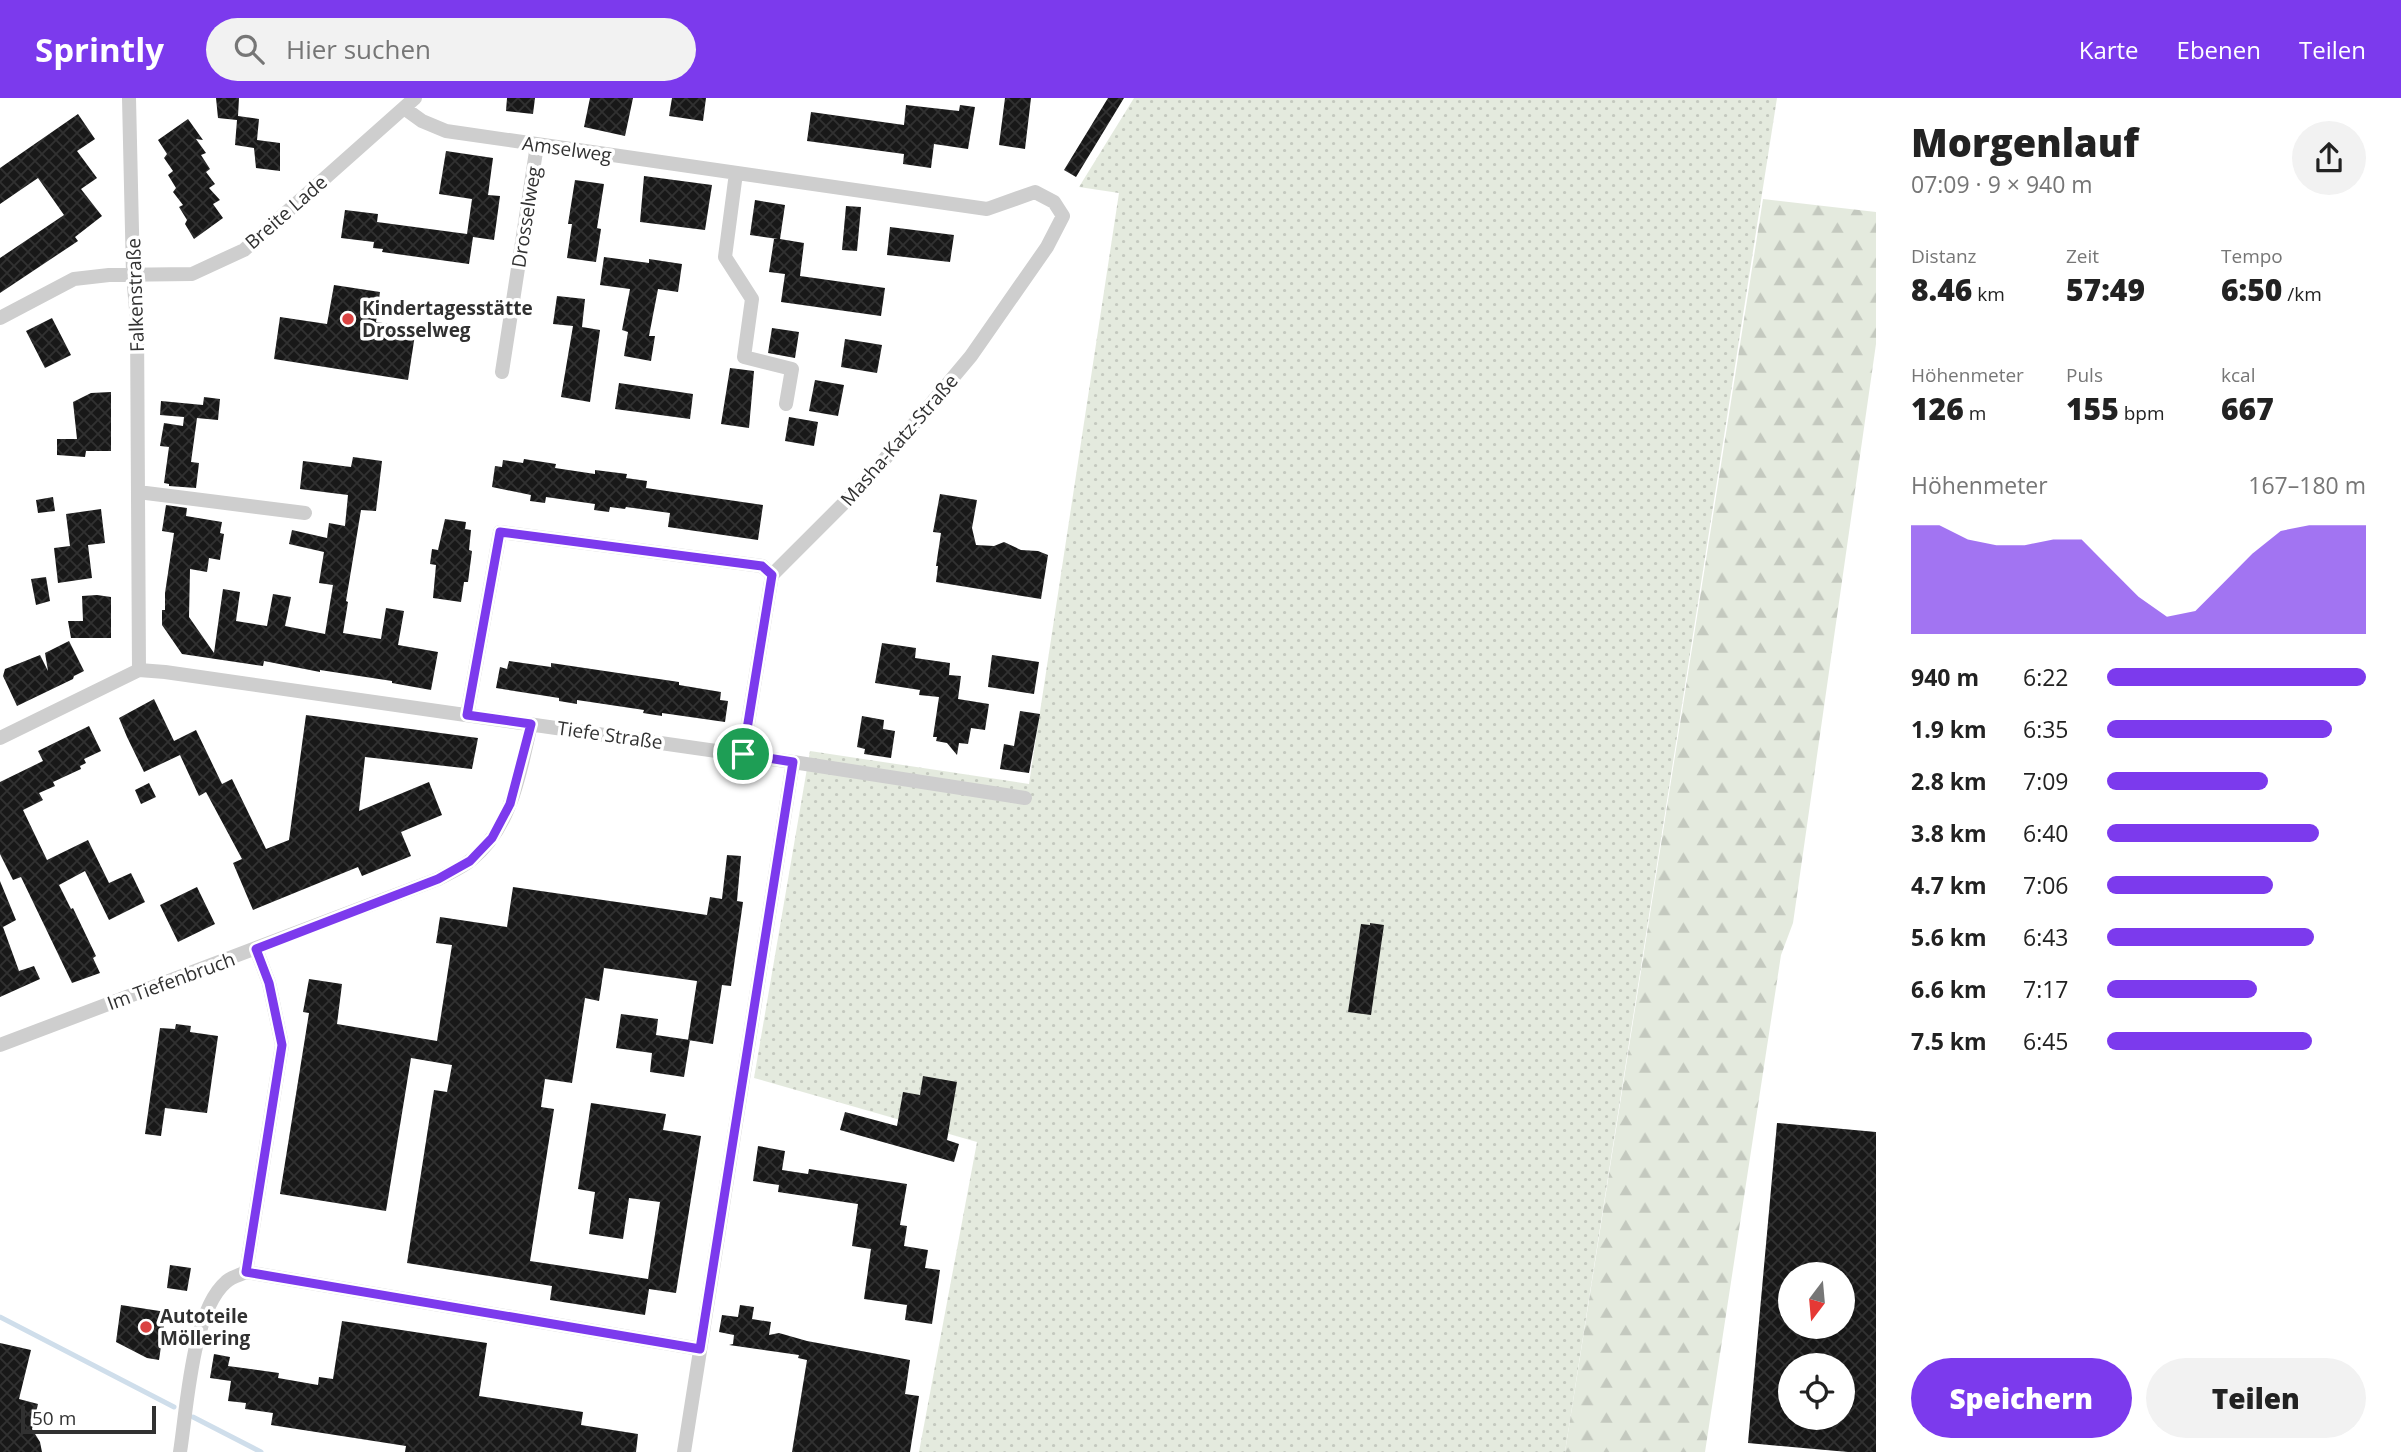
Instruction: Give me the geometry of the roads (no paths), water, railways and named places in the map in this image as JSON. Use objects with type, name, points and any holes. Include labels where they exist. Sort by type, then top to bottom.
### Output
[{"type":"street","name":"Falkenstraße","points":[[130,98],[133,274],[137,321],[139,670]]},
{"type":"street","name":"Breite Lade","points":[[0,318],[74,279],[133,274],[192,274],[244,250],[410,103]]},
{"type":"street","name":"Amselweg","points":[[410,103],[422,121],[446,131],[987,209]]},
{"type":"street","name":"Drosselweg","points":[[502,372],[537,145]]},
{"type":"street","points":[[736,173],[725,257],[752,299],[744,357],[792,369],[786,404]]},
{"type":"street","name":"Masha-Katz-Straße","points":[[772,575],[868,479],[971,356],[1047,247],[1063,216],[1054,202],[1035,192],[987,209]]},
{"type":"street","points":[[138,492],[305,513]]},
{"type":"street","points":[[467,715],[500,532],[762,566],[772,575],[743,754]]},
{"type":"street","points":[[0,738],[139,670]]},
{"type":"street","name":"Tiefe Straße","points":[[139,670],[743,754],[1025,798]]},
{"type":"street","name":"Im Tiefenbruch","points":[[0,1045],[438,879],[470,861],[492,838],[510,804],[531,724]]},
{"type":"street","points":[[684,1452],[793,762]]},
{"type":"street","points":[[246,1272],[282,1045],[269,983],[256,949]]},
{"type":"street","points":[[180,1452],[198,1334],[210,1303],[226,1282],[246,1272],[700,1349]]},
{"type":"waterway","points":[[0,1317],[174,1407]]},
{"type":"waterway","points":[[193,1417],[261,1452]]},
{"type":"place","name":"Kindertagesstätte Drosselweg","points":[[348,319]]},
{"type":"place","name":"Autoteile Möllering","points":[[146,1327]]}]
